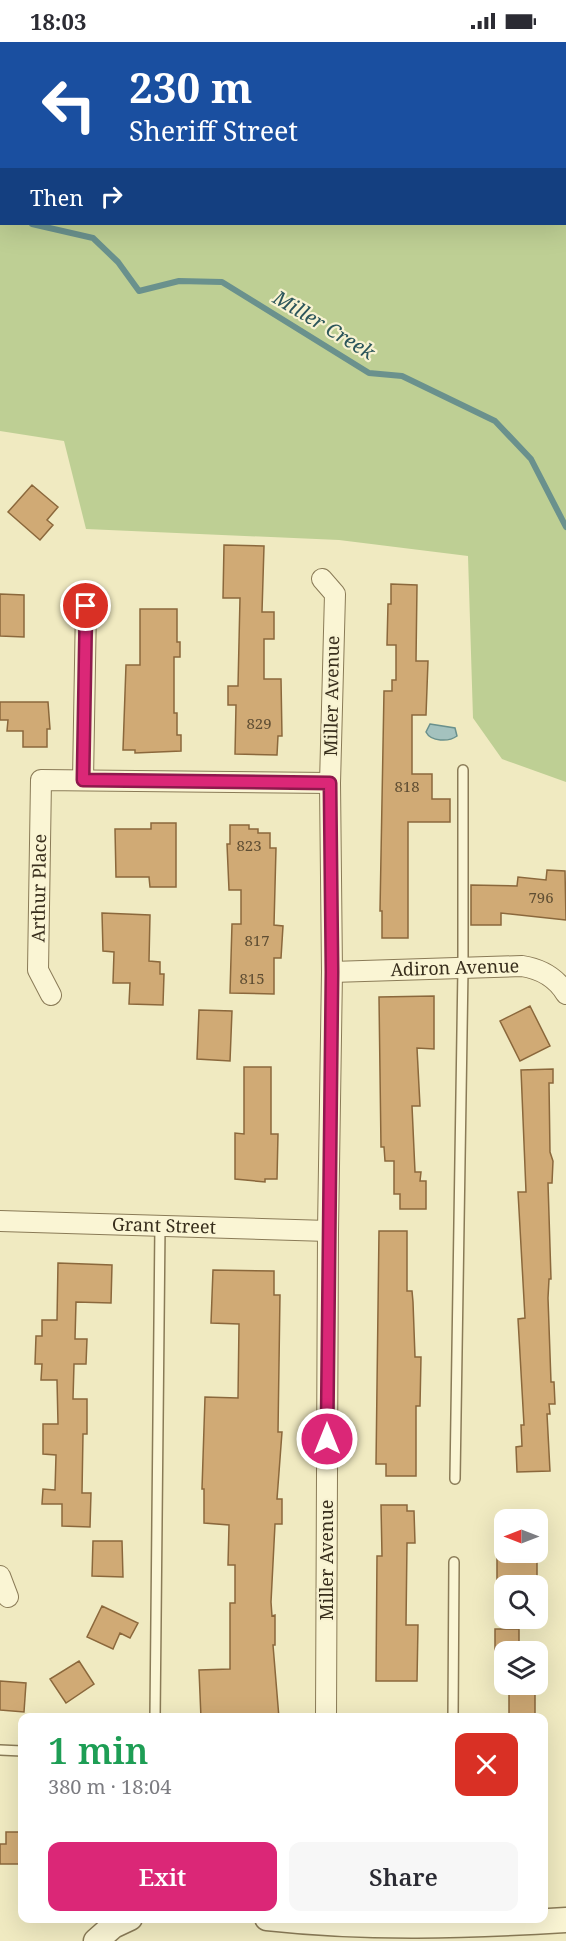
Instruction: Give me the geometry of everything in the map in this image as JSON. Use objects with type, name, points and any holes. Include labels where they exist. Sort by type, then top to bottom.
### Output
[{"type":"street","name":"Miller Avenue","points":[[322,579],[335,594],[330,783],[332,972],[328,1231],[326,1713]]},
{"type":"street","points":[[86,606],[83,780],[330,783]]},
{"type":"street","name":"Arthur Place","points":[[51,995],[38,970],[41,780],[83,780]]},
{"type":"street","name":"Adiron Avenue","points":[[332,972],[533,968],[559,983],[566,994]]},
{"type":"street","name":"Grant Street","points":[[0,1221],[160,1224],[328,1231]]},
{"type":"street","points":[[0,1576],[8,1597]]},
{"type":"street","points":[[548,1920],[566,1920]]},
{"type":"street","points":[[96,1941],[119,1923]]},
{"type":"lane","points":[[455,1479],[463,968],[463,770]]},
{"type":"lane","points":[[155,1713],[160,1224]]},
{"type":"lane","points":[[453,1713],[454,1562]]},
{"type":"lane","points":[[0,1750],[18,1751]]},
{"type":"green space","points":[[0,225],[566,225],[566,782],[502,759],[473,718],[468,556],[339,540],[86,529],[64,441],[0,431]]},
{"type":"water","points":[[430,724],[455,728],[457,736],[445,740],[432,738],[426,732]]},
{"type":"building","points":[[32,485],[58,507],[47,520],[53,525],[40,540],[8,512]]},
{"type":"building","points":[[224,545],[264,546],[262,612],[274,612],[274,639],[264,639],[264,679],[281,679],[282,736],[278,736],[277,755],[235,754],[236,705],[228,705],[228,686],[238,686],[240,598],[223,598]]},
{"type":"building","points":[[391,584],[417,585],[416,661],[428,661],[426,715],[412,715],[412,774],[432,774],[432,799],[450,799],[450,822],[408,822],[408,938],[382,938],[382,911],[380,911],[384,691],[392,691],[392,680],[396,680],[396,645],[387,645]]},
{"type":"building","points":[[0,594],[24,595],[24,637],[0,636]]},
{"type":"building","points":[[140,609],[177,609],[177,642],[180,642],[180,657],[174,657],[174,713],[177,713],[177,735],[181,735],[181,751],[135,753],[135,750],[123,750],[126,665],[140,665]]},
{"type":"building","points":[[0,702],[48,702],[50,729],[47,729],[47,747],[23,747],[23,731],[7,731],[8,720],[0,720]]},
{"type":"building","points":[[151,823],[176,823],[176,887],[150,887],[149,877],[116,877],[115,829],[151,829]]},
{"type":"building","points":[[230,825],[249,825],[249,829],[258,829],[258,833],[270,833],[270,848],[276,848],[274,925],[283,926],[281,958],[274,958],[274,994],[230,993],[232,924],[241,924],[241,890],[229,890],[227,844],[230,844]]},
{"type":"building","points":[[547,870],[565,871],[566,920],[501,913],[501,925],[471,925],[471,885],[517,886],[518,877],[546,880]]},
{"type":"building","points":[[102,913],[150,915],[149,961],[160,962],[160,974],[164,974],[163,1005],[129,1004],[130,983],[113,983],[114,952],[103,951]]},
{"type":"building","points":[[434,996],[434,1049],[417,1048],[420,1106],[412,1106],[415,1172],[421,1172],[420,1181],[426,1181],[426,1209],[400,1209],[400,1194],[394,1194],[394,1161],[385,1161],[384,1147],[381,1147],[379,997]]},
{"type":"building","points":[[530,1006],[550,1046],[520,1061],[500,1021]]},
{"type":"building","points":[[199,1010],[232,1011],[230,1061],[197,1059]]},
{"type":"building","points":[[244,1067],[271,1067],[271,1134],[278,1134],[277,1179],[265,1179],[265,1182],[235,1179],[235,1133],[244,1134]]},
{"type":"building","points":[[553,1069],[553,1083],[549,1083],[550,1152],[553,1161],[552,1183],[548,1183],[551,1279],[549,1279],[548,1298],[551,1382],[554,1382],[555,1404],[549,1404],[550,1414],[547,1414],[550,1471],[517,1472],[516,1447],[522,1446],[521,1425],[524,1425],[518,1319],[525,1318],[518,1192],[526,1192],[521,1070]]},
{"type":"building","points":[[379,1231],[407,1231],[407,1291],[412,1291],[415,1357],[421,1357],[420,1406],[416,1406],[416,1476],[386,1476],[386,1464],[376,1464]]},
{"type":"building","points":[[58,1263],[112,1265],[111,1303],[76,1302],[75,1339],[87,1339],[86,1364],[74,1364],[73,1399],[87,1399],[87,1434],[83,1434],[82,1493],[91,1493],[90,1527],[62,1526],[62,1504],[42,1504],[43,1489],[55,1490],[56,1455],[43,1454],[43,1424],[58,1424],[57,1380],[41,1380],[42,1364],[35,1364],[36,1336],[42,1336],[42,1320],[57,1320]]},
{"type":"building","points":[[213,1270],[274,1271],[274,1295],[280,1295],[278,1432],[282,1432],[277,1499],[282,1499],[282,1524],[275,1524],[271,1602],[272,1616],[275,1615],[275,1645],[273,1645],[279,1713],[201,1713],[199,1670],[230,1669],[230,1603],[235,1603],[235,1565],[228,1565],[229,1525],[204,1523],[204,1489],[202,1489],[205,1397],[238,1398],[239,1324],[211,1323]]},
{"type":"building","points":[[381,1505],[407,1505],[407,1511],[414,1511],[415,1543],[407,1543],[406,1625],[418,1625],[417,1681],[376,1681],[377,1556],[382,1556]]},
{"type":"building","points":[[93,1541],[122,1541],[123,1577],[92,1576]]},
{"type":"building","points":[[497,1563],[537,1563],[537,1575],[497,1575]]},
{"type":"building","points":[[102,1606],[138,1623],[130,1638],[120,1633],[113,1649],[87,1637]]},
{"type":"building","points":[[495,1629],[519,1629],[519,1641],[495,1641]]},
{"type":"building","points":[[79,1661],[94,1684],[66,1703],[50,1679]]},
{"type":"building","points":[[0,1681],[26,1683],[24,1712],[0,1710]]},
{"type":"building","points":[[509,1695],[535,1695],[535,1713],[509,1713]]},
{"type":"building","points":[[6,1832],[18,1832],[18,1864],[0,1864],[0,1844],[6,1844]]},
{"type":"waterway","name":"Miller Creek","points":[[36,225],[93,238],[118,262],[139,291],[179,281],[222,282],[369,373],[402,376],[495,421],[531,459],[566,527]]},
{"type":"route","points":[[86,606],[83,780],[330,783],[332,972],[327,1439]]}]
